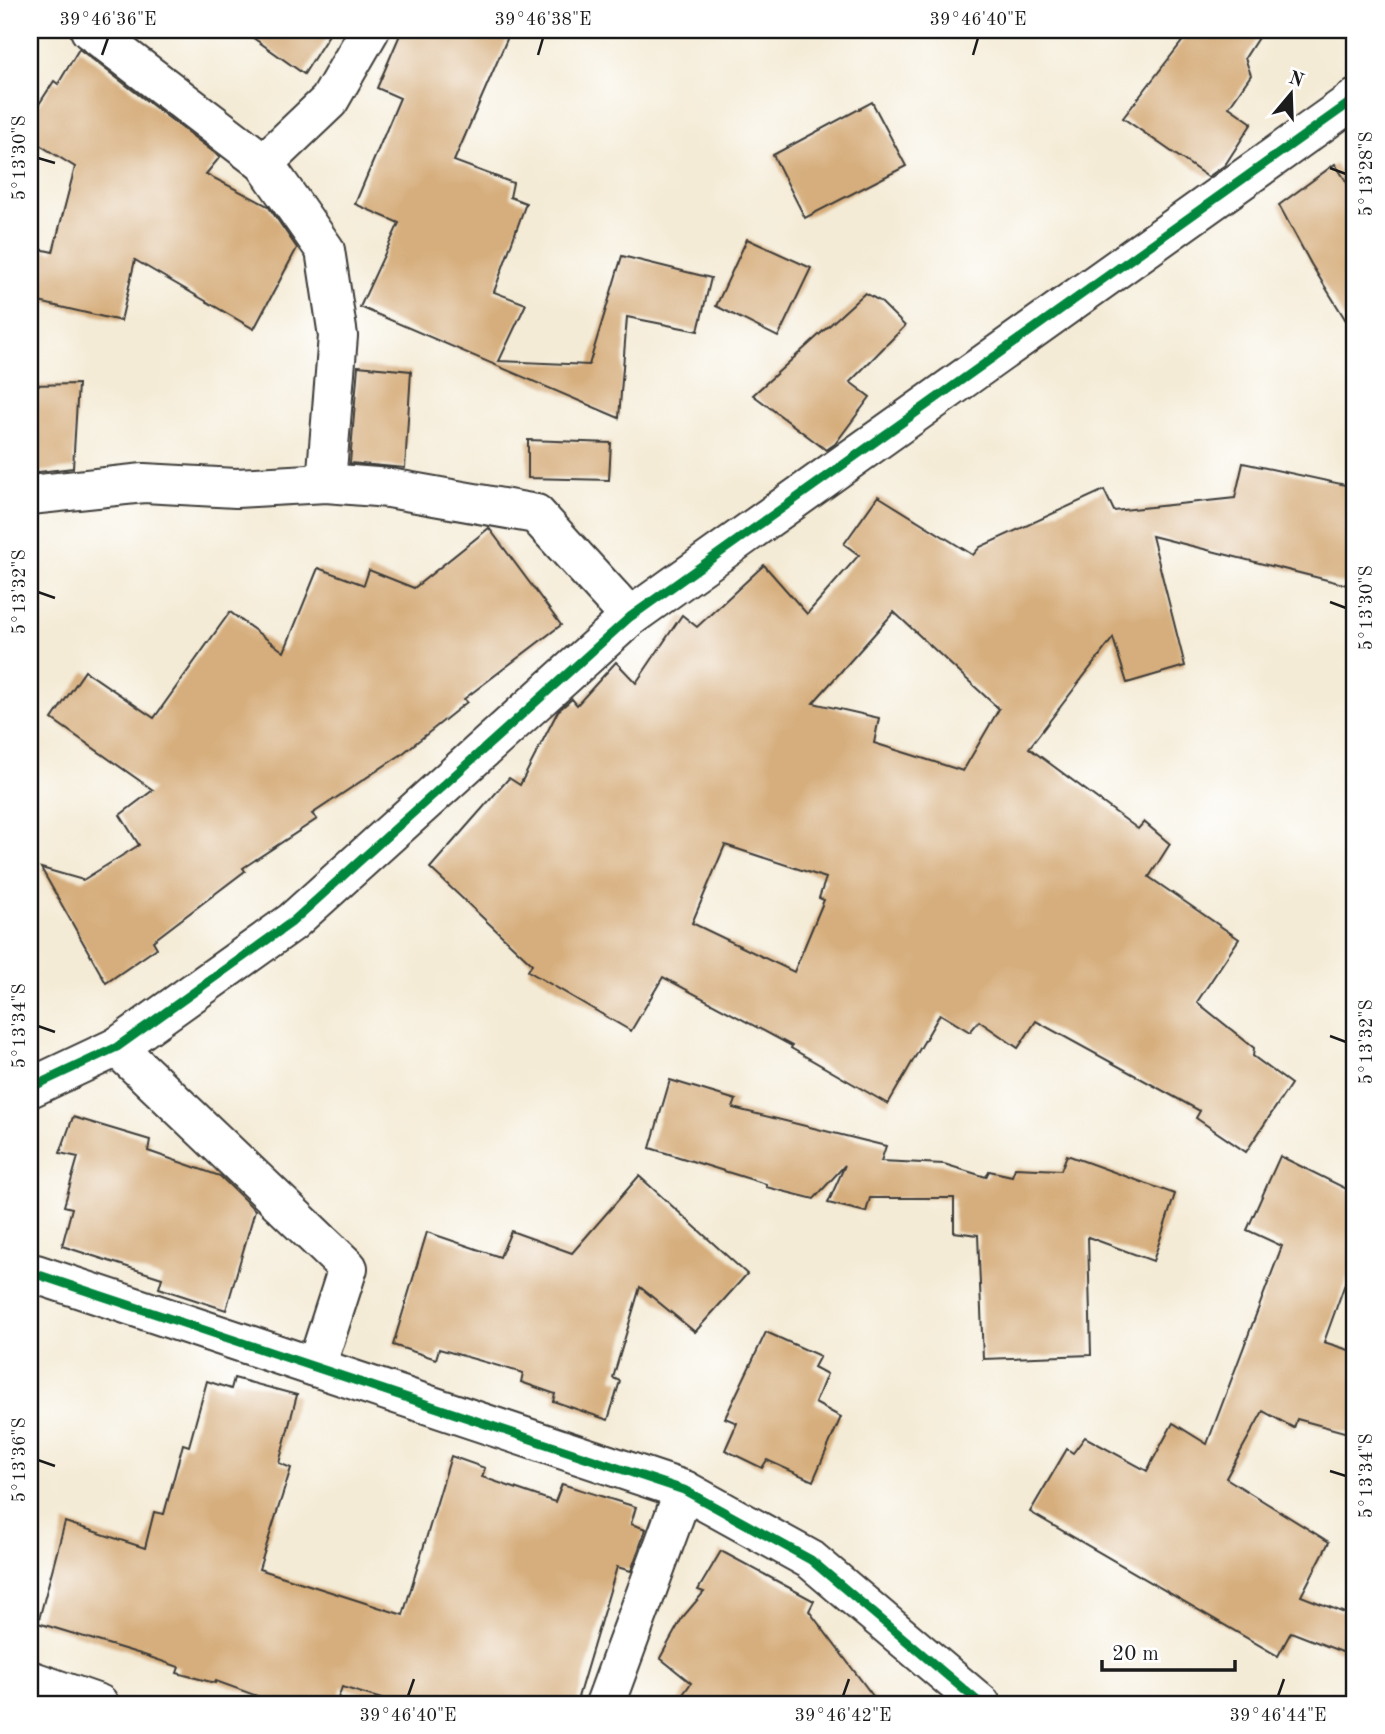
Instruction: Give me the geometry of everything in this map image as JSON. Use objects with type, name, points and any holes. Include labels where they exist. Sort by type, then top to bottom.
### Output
[{"type":"street","points":[[90,30],[264,163],[324,250],[338,336],[326,484]]},
{"type":"street","points":[[264,163],[329,101],[370,30]]},
{"type":"street","points":[[30,1088],[117,1047],[292,922],[631,617],[1355,99]]},
{"type":"street","points":[[30,495],[144,483],[236,488],[326,484],[389,488],[536,514],[631,617]]},
{"type":"street","points":[[117,1047],[348,1268],[316,1367]]},
{"type":"street","points":[[30,1276],[36,1274],[684,1490],[811,1560],[981,1704]]},
{"type":"street","points":[[605,1704],[684,1490]]},
{"type":"street","points":[[30,1680],[99,1704]]},
{"type":"building","points":[[242,30],[332,30],[304,74]]},
{"type":"building","points":[[402,30],[511,30],[454,161],[513,183],[510,197],[526,203],[494,292],[526,304],[499,361],[589,365],[622,256],[711,278],[698,331],[627,317],[619,418],[360,307],[399,223],[355,204],[400,98],[377,88]]},
{"type":"building","points":[[1191,30],[1263,30],[1245,58],[1251,75],[1229,107],[1252,123],[1225,165],[1208,177],[1123,118]]},
{"type":"building","points":[[79,49],[220,157],[206,174],[268,206],[297,248],[254,329],[135,260],[121,321],[30,300],[30,247],[53,252],[75,167],[30,139],[30,118],[54,81],[58,84]]},
{"type":"building","points":[[872,102],[906,166],[805,218],[773,155]]},
{"type":"building","points":[[1335,164],[1355,195],[1355,335],[1311,264],[1279,205]]},
{"type":"building","points":[[747,239],[811,268],[778,337],[716,306]]},
{"type":"building","points":[[865,293],[880,301],[905,326],[850,382],[870,397],[835,444],[826,450],[753,395]]},
{"type":"building","points":[[358,366],[411,371],[405,468],[350,463]]},
{"type":"building","points":[[78,384],[73,468],[30,473],[30,385]]},
{"type":"building","points":[[528,440],[611,443],[609,480],[528,478]]},
{"type":"building","points":[[1243,463],[1355,487],[1355,587],[1152,536],[1185,666],[1127,683],[1113,638],[1029,748],[1138,829],[1144,822],[1170,844],[1149,877],[1239,939],[1197,1002],[1254,1048],[1253,1056],[1291,1084],[1246,1152],[1196,1118],[1200,1111],[1036,1021],[1018,1048],[979,1021],[970,1032],[940,1014],[888,1104],[791,1048],[792,1046],[663,977],[631,1031],[528,971],[532,964],[430,868],[509,778],[520,785],[558,711],[572,699],[577,705],[616,662],[636,683],[682,615],[697,627],[764,565],[807,614],[859,555],[844,544],[878,496],[973,555],[980,547],[1104,490],[1114,511],[1235,498]],"holes":[[[894,612],[999,709],[963,771],[874,743],[879,718],[813,703]],[[725,845],[826,878],[819,898],[824,900],[794,972],[692,923]]]},
{"type":"building","points":[[489,528],[561,625],[464,699],[467,702],[402,754],[312,814],[317,819],[243,868],[245,871],[153,941],[157,948],[106,983],[41,868],[83,880],[139,845],[120,815],[153,790],[52,719],[85,671],[154,718],[230,612],[284,652],[318,568],[364,585],[369,570],[414,588]]},
{"type":"building","points":[[670,1080],[736,1100],[733,1108],[886,1146],[881,1161],[944,1164],[986,1177],[989,1171],[1012,1176],[1015,1168],[1061,1170],[1067,1155],[1175,1194],[1153,1261],[1088,1237],[1091,1355],[983,1359],[978,1235],[954,1232],[954,1198],[870,1198],[866,1212],[828,1203],[845,1165],[814,1199],[766,1187],[766,1184],[650,1148]]},
{"type":"building","points":[[73,1117],[150,1140],[148,1151],[220,1176],[255,1210],[226,1310],[159,1288],[162,1278],[62,1246],[72,1208],[64,1206],[78,1157],[60,1153]]},
{"type":"building","points":[[1280,1156],[1355,1193],[1355,1256],[1324,1342],[1355,1352],[1355,1435],[1297,1419],[1294,1428],[1263,1411],[1226,1478],[1329,1542],[1301,1596],[1355,1617],[1355,1657],[1291,1632],[1278,1656],[1030,1512],[1067,1449],[1073,1453],[1085,1437],[1147,1471],[1173,1423],[1207,1444],[1282,1246],[1247,1230]]},
{"type":"building","points":[[639,1176],[747,1274],[695,1332],[640,1287],[613,1378],[620,1381],[608,1420],[553,1401],[555,1394],[521,1382],[523,1373],[439,1349],[436,1359],[393,1345],[427,1232],[500,1257],[511,1231],[572,1253]]},
{"type":"building","points":[[766,1332],[820,1356],[814,1367],[827,1374],[815,1403],[841,1417],[813,1481],[767,1460],[762,1468],[725,1450],[737,1423],[725,1418]]},
{"type":"building","points":[[234,1378],[297,1395],[279,1463],[291,1468],[259,1569],[403,1615],[451,1456],[485,1468],[482,1477],[555,1502],[562,1484],[636,1507],[631,1524],[646,1529],[631,1571],[617,1567],[576,1704],[398,1704],[342,1687],[336,1704],[279,1704],[216,1681],[215,1683],[177,1673],[179,1667],[144,1655],[38,1623],[65,1522],[145,1548],[154,1512],[164,1514],[183,1444],[189,1446],[207,1381],[231,1389]]},
{"type":"building","points":[[721,1551],[814,1601],[809,1611],[879,1704],[676,1704],[691,1683],[660,1658],[682,1618],[704,1592],[698,1590]]},
{"type":"cycle path","points":[[30,1088],[117,1047],[292,922],[630,617],[1355,99]]},
{"type":"cycle path","points":[[30,1276],[36,1274],[684,1490],[811,1560],[981,1704]]}]
